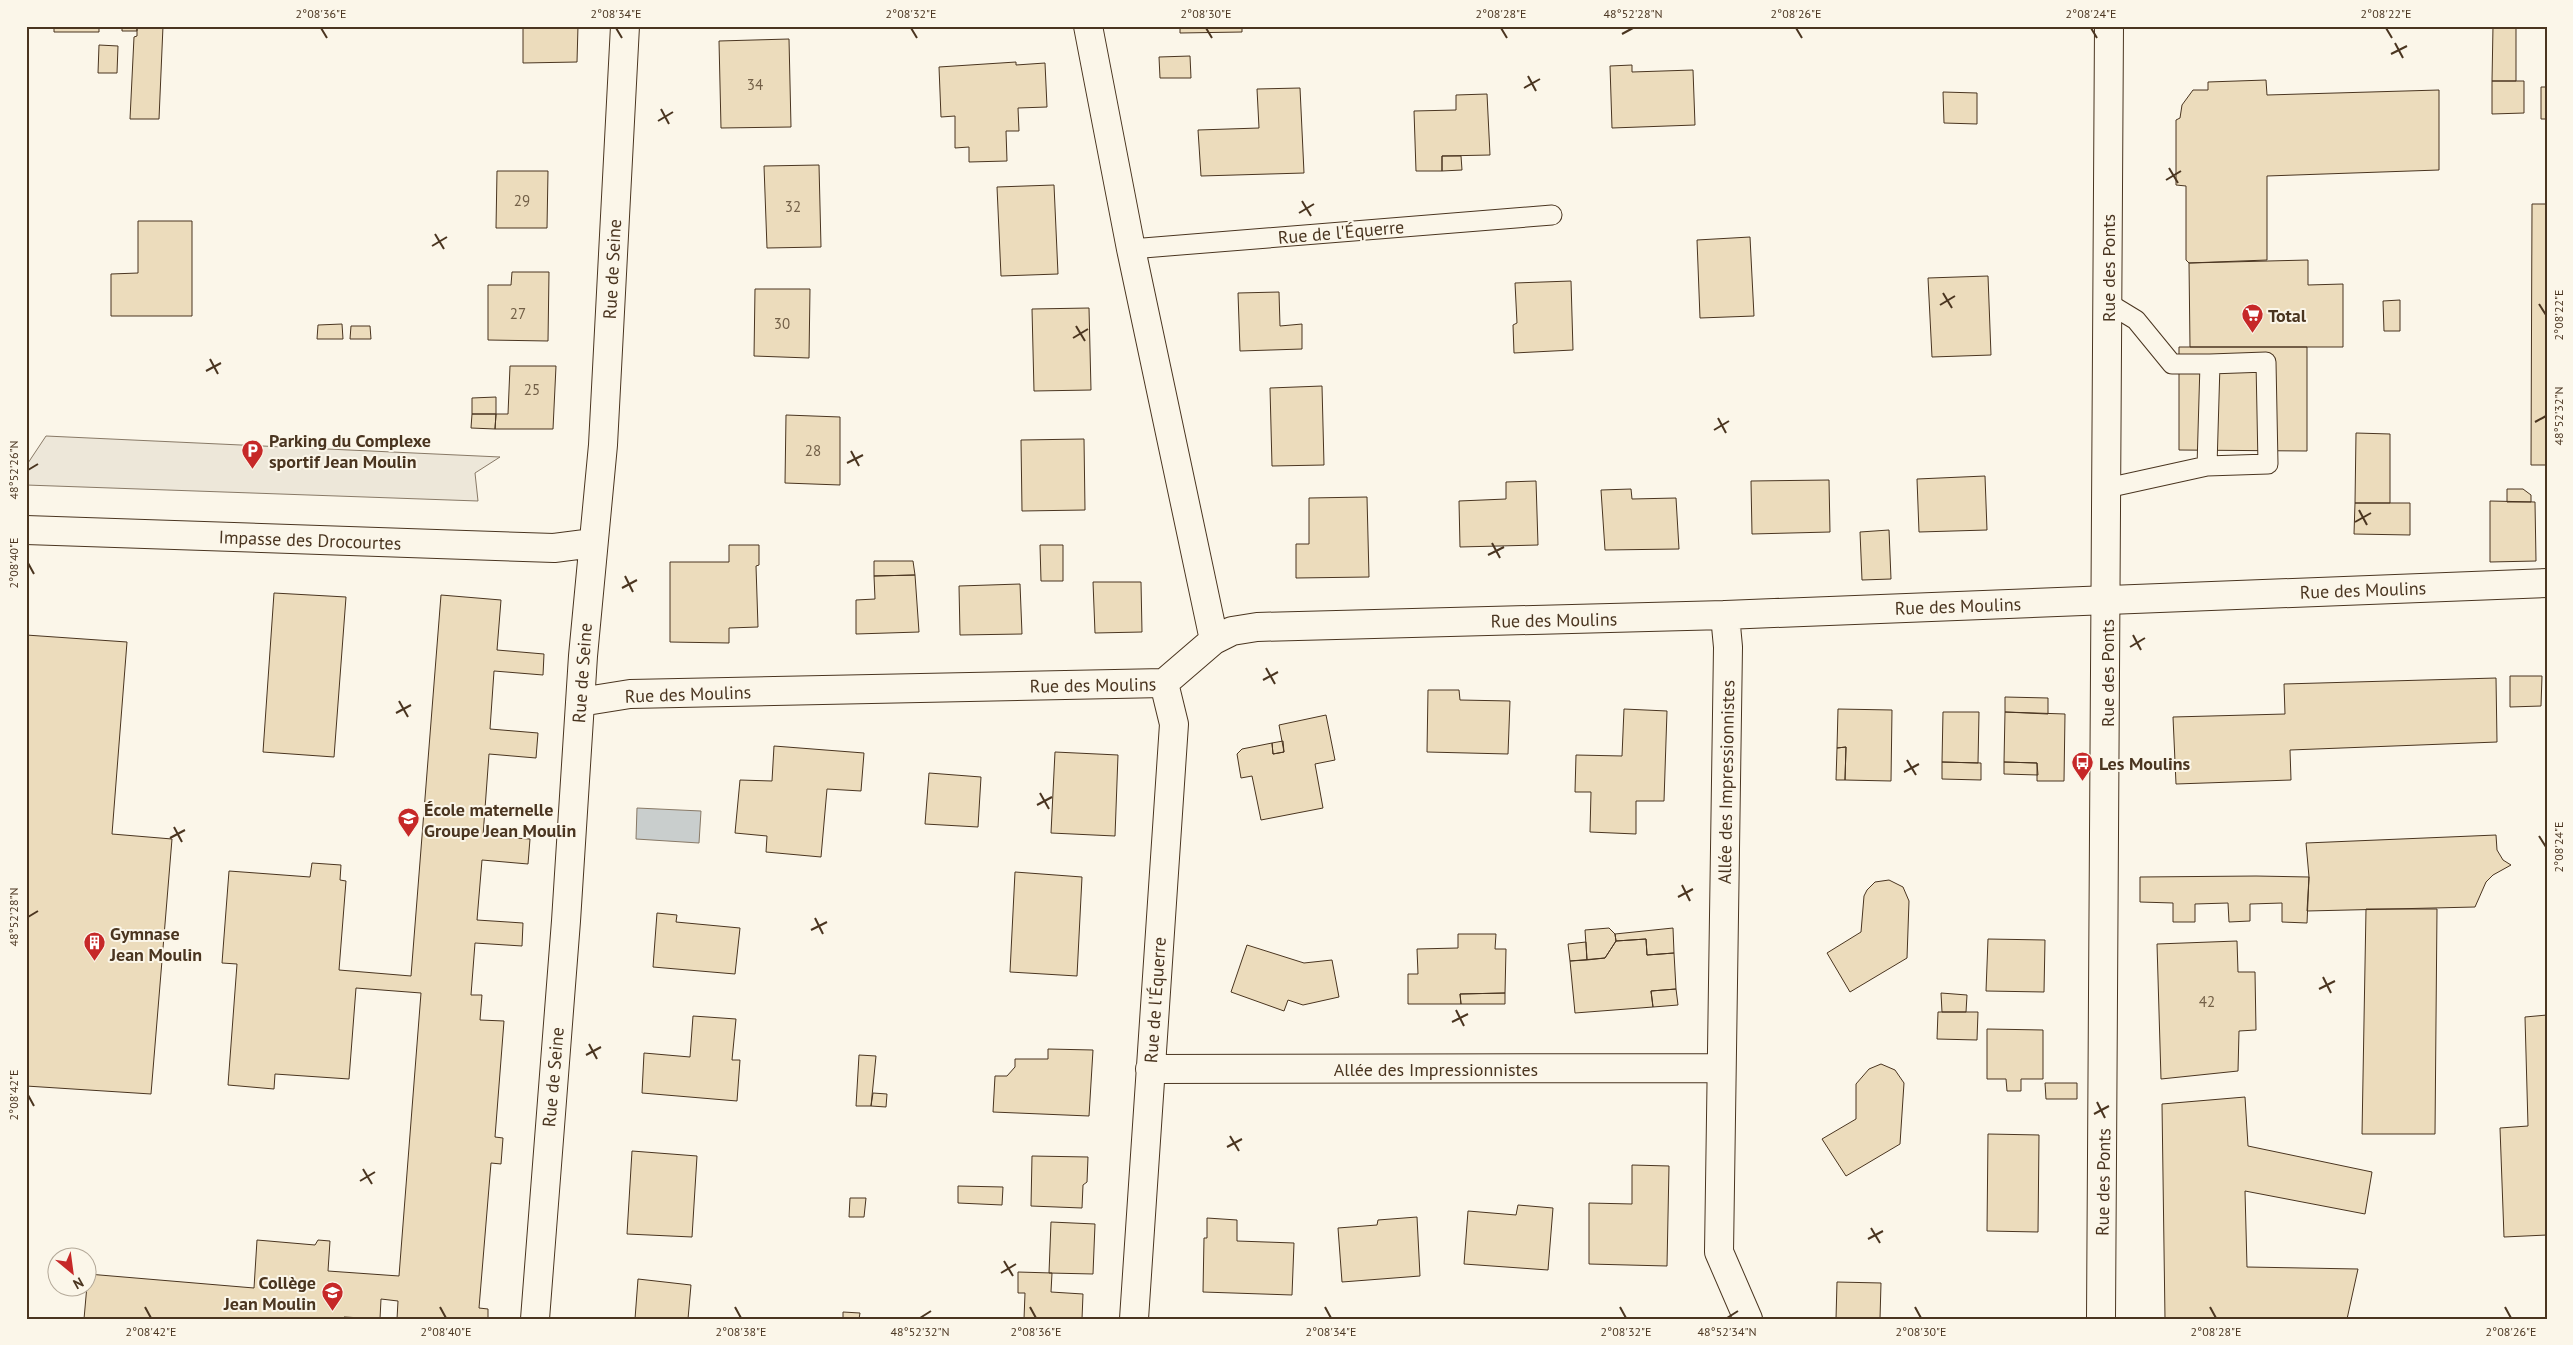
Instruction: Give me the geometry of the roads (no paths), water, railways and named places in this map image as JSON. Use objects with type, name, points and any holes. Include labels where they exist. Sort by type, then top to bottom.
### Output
[{"type":"street","name":"Rue de Seine","points":[[535,1319],[566,921],[580,702],[602,445],[625,26]]},
{"type":"street","points":[[1088,26],[1131,249],[1214,640]]},
{"type":"street","name":"Rue des Ponts","points":[[2101,1319],[2107,599],[2109,26]]},
{"type":"street","name":"Impasse des Drocourtes","points":[[29,530],[554,548],[593,544]]},
{"type":"street","name":"Rue des Moulins","points":[[580,702],[630,694],[1164,684],[1214,640],[1232,630],[1257,627],[1725,616],[2107,599],[2547,583]]},
{"type":"street","name":"Allée des Impressionnistes","points":[[1725,616],[1728,647],[1719,1252],[1748,1319]]},
{"type":"street","name":"Rue de l'Équerre","points":[[1134,1319],[1174,724],[1164,684]]},
{"type":"street","name":"Allée des Impressionnistes","points":[[1150,1068],[1721,1068]]},
{"type":"lane","name":"Rue de l'Équerre","points":[[1131,249],[1552,215]]},
{"type":"lane","points":[[2107,488],[2207,466],[2268,464],[2266,362],[2172,364],[2136,320],[2108,303]]},
{"type":"lane","points":[[2207,466],[2210,364]]},
{"type":"place","name":"Total","points":[[2252,334]]},
{"type":"place","name":"Parking du Complexe sportif Jean Moulin","points":[[253,469]]},
{"type":"place","name":"Les Moulins","points":[[2083,782]]},
{"type":"place","name":"École maternelle Groupe Jean Moulin","points":[[408,838]]},
{"type":"place","name":"Gymnase Jean Moulin","points":[[94,962]]},
{"type":"place","name":"Collège Jean Moulin","points":[[332,1311]]}]
